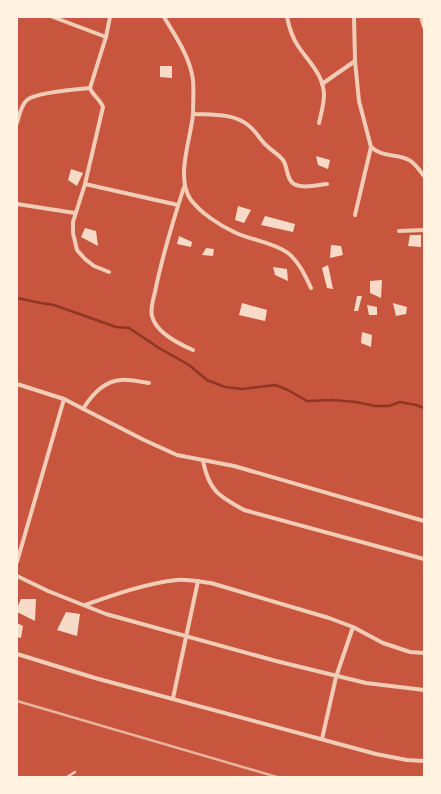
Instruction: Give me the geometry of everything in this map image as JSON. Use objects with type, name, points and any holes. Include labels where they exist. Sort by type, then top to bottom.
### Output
[{"type":"street","points":[[53,17],[106,36]]},
{"type":"street","points":[[109,272],[94,266],[77,250],[73,233],[73,222],[85,184],[103,107],[101,101],[92,93],[90,88],[106,36],[110,17]]},
{"type":"street","points":[[164,17],[188,60],[193,81],[193,114],[184,173],[184,186],[158,278],[152,307],[152,316],[156,325],[165,334],[193,350]]},
{"type":"street","points":[[287,17],[292,37],[317,72],[322,84],[324,94],[319,123]]},
{"type":"street","points":[[354,17],[359,100],[371,147],[355,215]]},
{"type":"street","points":[[421,17],[424,27]]},
{"type":"street","points":[[322,84],[356,61]]},
{"type":"street","points":[[17,123],[25,101],[31,98],[90,88]]},
{"type":"street","points":[[193,114],[234,117],[248,125],[257,133],[266,146],[282,158],[286,165],[289,179],[294,184],[303,187],[327,184]]},
{"type":"street","points":[[371,147],[376,152],[384,155],[398,156],[410,160],[424,176]]},
{"type":"street","points":[[85,184],[178,205]]},
{"type":"street","points":[[184,186],[190,200],[208,216],[234,232],[260,240],[287,253],[299,265],[311,288]]},
{"type":"street","points":[[17,204],[75,213]]},
{"type":"street","points":[[398,232],[424,230]]},
{"type":"street","points":[[83,410],[90,397],[104,386],[120,380],[149,383]]},
{"type":"street","points":[[17,384],[64,400],[177,455],[234,466],[424,521]]},
{"type":"street","points":[[17,562],[64,400]]},
{"type":"street","points":[[203,461],[211,487],[222,498],[244,510],[424,559]]},
{"type":"street","points":[[17,576],[48,591],[106,614],[187,637],[336,677],[366,683],[424,690]]},
{"type":"street","points":[[84,606],[140,587],[178,580],[198,581],[211,583],[303,610],[353,627],[383,643],[410,652],[424,653]]},
{"type":"street","points":[[173,698],[198,581]]},
{"type":"street","points":[[322,740],[336,677],[353,627]]},
{"type":"street","points":[[17,654],[94,678],[173,698],[322,740],[376,754],[407,760],[424,761]]},
{"type":"lane","points":[[67,777],[76,772]]},
{"type":"building","points":[[160,66],[172,66],[172,78],[160,77]]},
{"type":"building","points":[[316,156],[330,160],[328,169],[318,165]]},
{"type":"building","points":[[71,169],[83,173],[77,186],[68,180]]},
{"type":"building","points":[[238,206],[251,210],[244,223],[235,220]]},
{"type":"building","points":[[265,216],[295,224],[293,232],[261,225]]},
{"type":"building","points":[[85,228],[96,231],[98,246],[81,237]]},
{"type":"building","points":[[410,235],[421,235],[421,247],[408,246]]},
{"type":"building","points":[[179,236],[192,242],[191,247],[177,244]]},
{"type":"building","points":[[331,245],[341,246],[343,255],[330,258]]},
{"type":"building","points":[[206,248],[214,249],[213,256],[202,255]]},
{"type":"building","points":[[328,265],[333,289],[327,288],[322,268]]},
{"type":"building","points":[[273,267],[287,269],[288,281],[275,275]]},
{"type":"building","points":[[382,280],[381,298],[370,293],[370,281]]},
{"type":"building","points":[[357,296],[362,296],[358,311],[354,311]]},
{"type":"building","points":[[242,303],[267,310],[265,321],[239,315]]},
{"type":"building","points":[[393,303],[407,307],[406,314],[396,316]]},
{"type":"building","points":[[367,305],[377,307],[377,315],[369,315]]},
{"type":"building","points":[[362,332],[372,335],[371,347],[361,343]]},
{"type":"building","points":[[21,599],[36,599],[35,621],[17,612]]},
{"type":"building","points":[[66,612],[80,614],[77,636],[57,630]]},
{"type":"building","points":[[17,623],[23,626],[21,638],[17,637]]},
{"type":"waterway","points":[[17,298],[54,305],[116,327],[129,328],[159,348],[189,365],[207,380],[225,387],[242,389],[275,385],[288,390],[307,401],[333,400],[356,402],[375,406],[389,406],[400,402],[424,408]]},
{"type":"railway","points":[[17,701],[277,777]]}]
